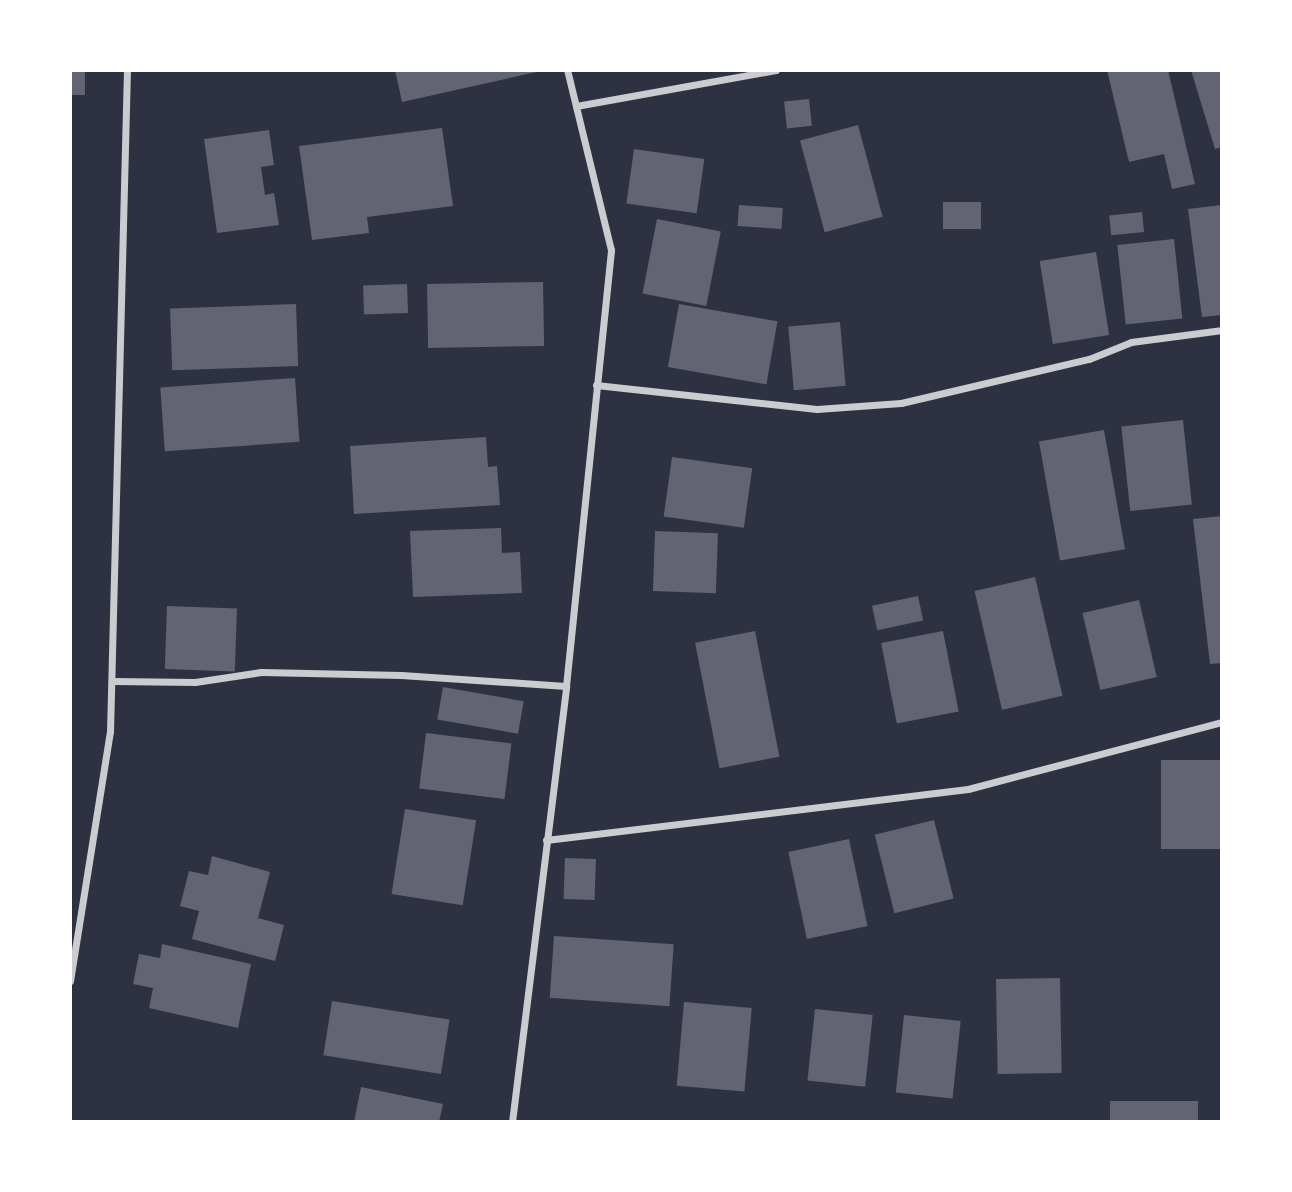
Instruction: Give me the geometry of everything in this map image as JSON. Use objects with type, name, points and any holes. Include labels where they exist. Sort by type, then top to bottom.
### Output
[{"type":"street","points":[[70,981],[110,732],[127,70]]},
{"type":"street","points":[[512,1122],[566,686],[611,250],[567,70]]},
{"type":"street","points":[[576,106],[776,70]]},
{"type":"street","points":[[596,385],[817,409],[901,403],[1089,359],[1131,342],[1222,330]]},
{"type":"street","points":[[111,681],[195,682],[261,672],[401,675],[566,686]]},
{"type":"street","points":[[546,840],[968,789],[1222,722]]},
{"type":"building","points":[[70,70],[85,70],[85,95],[70,95]]},
{"type":"building","points":[[395,70],[541,70],[541,71],[402,102]]},
{"type":"building","points":[[1107,70],[1168,70],[1195,184],[1172,189],[1164,154],[1129,162]]},
{"type":"building","points":[[1191,70],[1222,70],[1222,147],[1215,149]]},
{"type":"building","points":[[809,99],[812,126],[787,128],[784,102]]},
{"type":"building","points":[[858,125],[883,217],[825,232],[800,141]]},
{"type":"building","points":[[442,128],[453,206],[367,217],[369,233],[312,240],[299,146]]},
{"type":"building","points":[[269,130],[274,165],[261,167],[265,195],[274,193],[279,225],[217,233],[204,139]]},
{"type":"building","points":[[634,149],[704,159],[697,213],[626,203]]},
{"type":"building","points":[[943,202],[981,202],[981,229],[943,229]]},
{"type":"building","points":[[739,205],[783,208],[781,229],[738,226]]},
{"type":"building","points":[[1222,205],[1222,315],[1202,317],[1188,209]]},
{"type":"building","points":[[1142,212],[1144,232],[1111,235],[1109,215]]},
{"type":"building","points":[[657,219],[721,231],[706,306],[642,294]]},
{"type":"building","points":[[1174,239],[1182,319],[1126,325],[1117,245]]},
{"type":"building","points":[[1096,252],[1109,335],[1053,344],[1040,261]]},
{"type":"building","points":[[543,282],[544,346],[428,348],[427,284]]},
{"type":"building","points":[[407,284],[408,313],[364,315],[363,286]]},
{"type":"building","points":[[296,304],[298,366],[172,370],[170,308]]},
{"type":"building","points":[[679,304],[777,321],[766,384],[668,367]]},
{"type":"building","points":[[840,322],[846,386],[794,390],[788,327]]},
{"type":"building","points":[[295,378],[299,442],[165,451],[160,387]]},
{"type":"building","points":[[1183,420],[1192,505],[1130,511],[1121,426]]},
{"type":"building","points":[[1104,430],[1125,549],[1060,561],[1039,441]]},
{"type":"building","points":[[486,437],[488,467],[497,466],[500,505],[354,514],[350,446]]},
{"type":"building","points":[[672,457],[752,468],[744,528],[664,516]]},
{"type":"building","points":[[1222,516],[1222,663],[1210,664],[1193,519]]},
{"type":"building","points":[[501,528],[502,553],[520,552],[522,593],[413,597],[410,531]]},
{"type":"building","points":[[655,531],[718,533],[716,593],[653,591]]},
{"type":"building","points":[[1035,577],[1062,696],[1002,710],[975,591]]},
{"type":"building","points":[[918,596],[923,620],[877,630],[872,606]]},
{"type":"building","points":[[1139,600],[1157,677],[1100,690],[1082,613]]},
{"type":"building","points":[[167,606],[237,608],[235,671],[165,669]]},
{"type":"building","points":[[755,631],[779,757],[720,768],[695,643]]},
{"type":"building","points":[[943,631],[959,711],[897,724],[881,643]]},
{"type":"building","points":[[443,687],[524,701],[518,734],[437,719]]},
{"type":"building","points":[[426,733],[511,743],[505,799],[419,789]]},
{"type":"building","points":[[1161,760],[1222,760],[1222,849],[1161,849]]},
{"type":"building","points":[[405,809],[476,820],[463,905],[392,894]]},
{"type":"building","points":[[934,820],[954,899],[894,913],[875,835]]},
{"type":"building","points":[[849,839],[868,926],[807,939],[788,852]]},
{"type":"building","points":[[212,856],[270,872],[258,918],[284,925],[275,961],[192,939],[199,911],[180,906],[189,871],[208,875]]},
{"type":"building","points":[[565,858],[596,859],[595,900],[564,899]]},
{"type":"building","points":[[554,936],[674,944],[669,1006],[550,998]]},
{"type":"building","points":[[162,944],[251,964],[238,1028],[149,1008],[153,988],[133,984],[139,954],[160,958]]},
{"type":"building","points":[[1060,978],[1062,1073],[998,1074],[996,979]]},
{"type":"building","points":[[332,1001],[450,1020],[441,1074],[323,1055]]},
{"type":"building","points":[[684,1002],[752,1008],[744,1092],[677,1086]]},
{"type":"building","points":[[815,1009],[873,1015],[865,1087],[807,1081]]},
{"type":"building","points":[[904,1015],[961,1021],[953,1099],[896,1093]]},
{"type":"building","points":[[361,1087],[443,1104],[439,1122],[354,1122]]},
{"type":"building","points":[[1110,1101],[1198,1101],[1198,1122],[1110,1122]]}]
